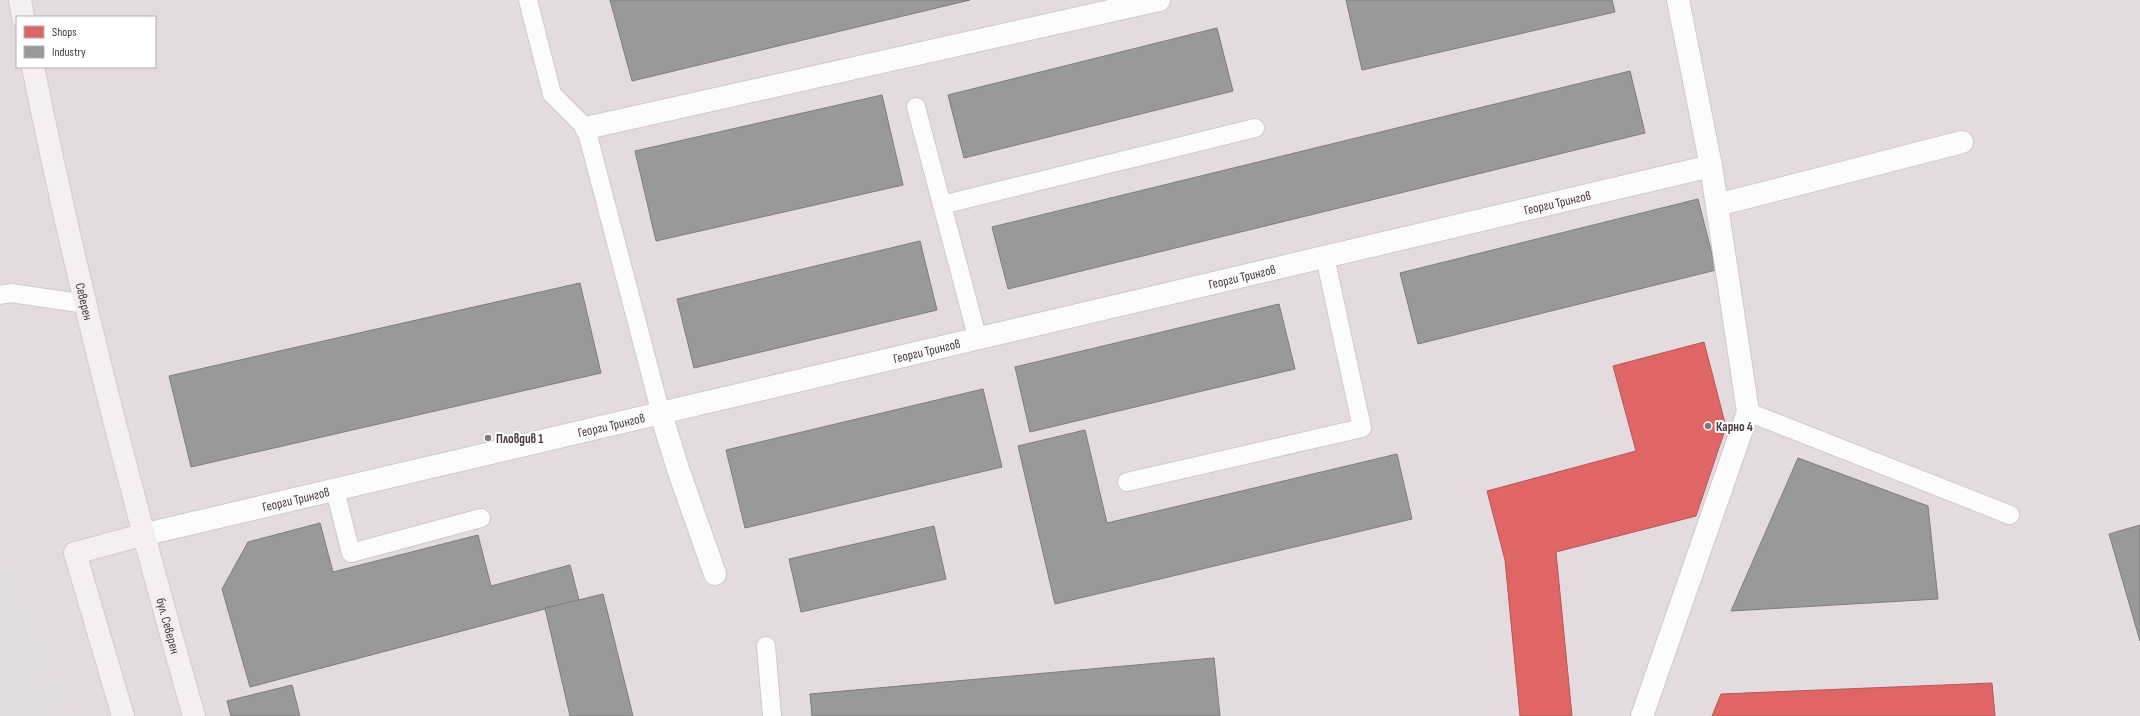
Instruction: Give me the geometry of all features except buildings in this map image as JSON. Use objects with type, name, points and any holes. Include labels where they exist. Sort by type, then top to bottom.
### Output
[{"type":"main road","points":[[20,0],[23,16]]},
{"type":"main road","name":"Северен","points":[[33,68],[86,304],[142,535]]},
{"type":"main road","points":[[123,716],[75,553],[142,535]]},
{"type":"main road","name":"бул. Северен","points":[[142,535],[194,716]]},
{"type":"street","points":[[586,128],[1159,0]]},
{"type":"street","points":[[1642,716],[1748,412],[1711,166],[1678,0]]},
{"type":"street","points":[[1717,206],[1962,142]]},
{"type":"street","name":"Георги Трингов","points":[[142,535],[978,340],[1711,166]]},
{"type":"street","points":[[661,414],[678,469],[716,574]]},
{"type":"lane","points":[[528,0],[552,94],[586,128],[661,414]]},
{"type":"lane","points":[[916,107],[978,340]]},
{"type":"lane","points":[[942,205],[1255,128]]},
{"type":"lane","points":[[1127,482],[1362,428],[1325,258]]},
{"type":"lane","points":[[0,295],[11,293],[86,304]]},
{"type":"lane","points":[[1748,412],[2010,515]]},
{"type":"lane","points":[[335,490],[351,553],[481,518]]},
{"type":"lane","points":[[766,646],[772,716]]},
{"type":"shaded area","points":[[0,0],[2140,0],[2140,716],[0,716]]},
{"type":"shaded area","points":[[0,541],[80,716],[0,716]]},
{"type":"place","name":"Карно 4","points":[[1708,426]]},
{"type":"place","name":"Пловдив 1","points":[[488,438]]}]
